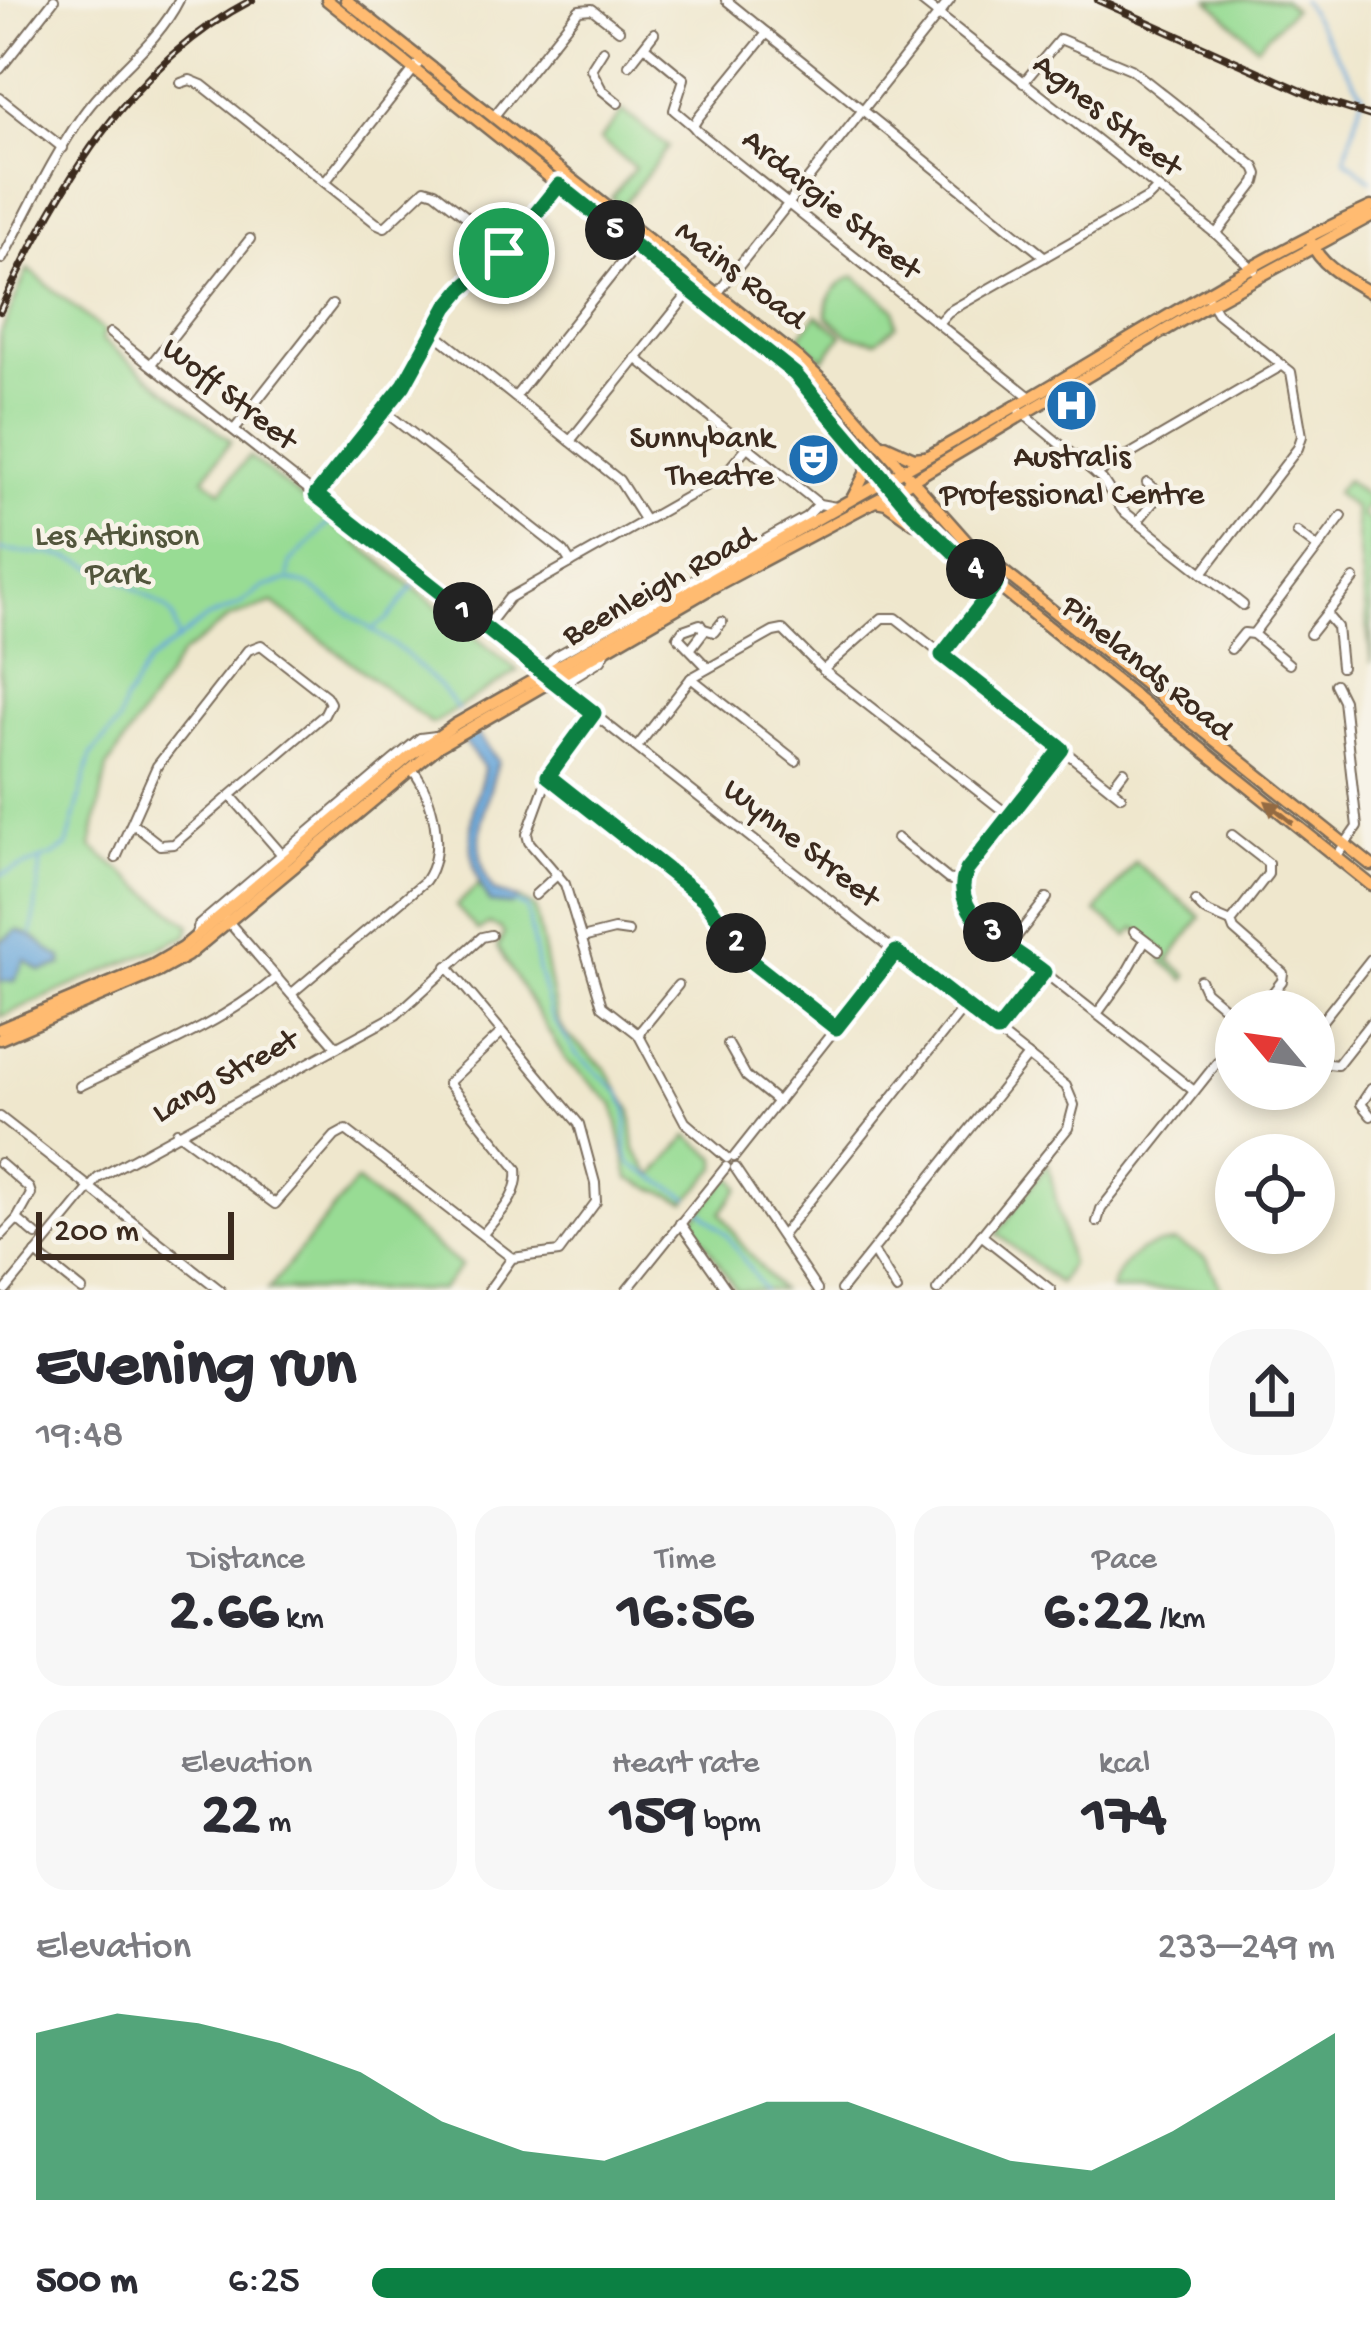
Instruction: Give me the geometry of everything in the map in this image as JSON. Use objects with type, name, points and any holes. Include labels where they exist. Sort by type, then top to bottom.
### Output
[{"type":"main road","name":"Mains Road","points":[[326,0],[494,116],[712,299],[795,374],[890,486]]},
{"type":"main road","name":"Mains Road","points":[[346,0],[559,185],[635,246],[695,285]]},
{"type":"main road","name":"Beenleigh Road","points":[[1018,411],[1030,398],[1371,207]]},
{"type":"main road","name":"Beenleigh Road","points":[[1255,272],[1371,216]]},
{"type":"main road","points":[[1332,265],[1330,249],[1339,232]]},
{"type":"main road","points":[[1313,242],[1332,265]]},
{"type":"main road","points":[[1296,255],[1332,265],[1371,289]]},
{"type":"main road","name":"Beenleigh Road","points":[[0,1039],[160,971],[227,920],[436,736],[838,507],[908,476],[1208,297]]},
{"type":"main road","name":"Mains Road","points":[[712,299],[808,366],[908,476]]},
{"type":"main road","points":[[877,442],[933,461],[926,488],[931,504]]},
{"type":"main road","points":[[851,500],[867,470],[864,454]]},
{"type":"main road","name":"Pinelands Road","points":[[908,476],[1000,579],[1371,885]]},
{"type":"main road","name":"Beenleigh Road","points":[[288,862],[439,746],[542,676],[607,648],[876,501],[890,486]]},
{"type":"main road","name":"Pinelands Road","points":[[890,486],[933,534],[1000,579],[1371,866]]},
{"type":"main road","points":[[876,501],[933,534]]},
{"type":"main road","name":"Beenleigh Road","points":[[0,1029],[153,965],[227,920]]},
{"type":"street","points":[[0,69],[54,0]]},
{"type":"street","points":[[2,259],[83,115],[160,31],[179,0]]},
{"type":"street","points":[[726,0],[1045,257]]},
{"type":"street","name":"Agnes Street","points":[[920,0],[1216,233],[1255,272]]},
{"type":"street","points":[[712,299],[950,0]]},
{"type":"street","points":[[494,116],[579,10],[592,9],[619,31]]},
{"type":"street","points":[[629,65],[654,33]]},
{"type":"street","name":"Ardargie Street","points":[[767,33],[693,126],[1030,398]]},
{"type":"street","points":[[1022,82],[1060,39],[1131,69],[1255,167],[1258,174],[1216,233]]},
{"type":"street","points":[[644,46],[684,79],[674,110],[693,126]]},
{"type":"street","points":[[603,50],[592,72],[602,91],[618,103]]},
{"type":"street","points":[[325,182],[418,64]]},
{"type":"street","points":[[181,82],[202,85],[385,226],[424,189],[435,192],[491,236],[504,253]]},
{"type":"street","points":[[0,98],[63,148]]},
{"type":"street","points":[[316,495],[411,374],[432,332],[462,289],[504,253],[559,185]]},
{"type":"street","points":[[938,323],[948,312],[1157,189]]},
{"type":"street","points":[[151,364],[250,239]]},
{"type":"street","points":[[515,398],[635,246]]},
{"type":"street","points":[[570,441],[695,285]]},
{"type":"street","points":[[1202,572],[1302,442],[1295,380],[1217,313],[1208,297]]},
{"type":"street","points":[[234,430],[332,305]]},
{"type":"street","points":[[432,332],[619,480],[645,521]]},
{"type":"street","name":"Woff Street","points":[[110,334],[542,676]]},
{"type":"street","points":[[637,358],[819,504],[838,507]]},
{"type":"street","points":[[1096,474],[1282,365]]},
{"type":"street","points":[[384,411],[564,552],[571,563]]},
{"type":"street","points":[[1018,411],[1096,474],[1116,504],[1243,604]]},
{"type":"street","points":[[485,629],[509,598],[722,477],[748,447]]},
{"type":"street","points":[[1137,522],[1160,494],[1147,483]]},
{"type":"street","name":"Beenleigh Road","points":[[542,676],[556,656],[806,517],[819,504]]},
{"type":"street","points":[[1253,634],[1342,516]]},
{"type":"street","points":[[1297,532],[1317,548]]},
{"type":"street","points":[[942,655],[1000,579]]},
{"type":"street","points":[[1310,634],[1354,579]]},
{"type":"street","points":[[1326,614],[1337,627],[1340,667]]},
{"type":"street","points":[[823,670],[889,616],[1121,796]]},
{"type":"street","points":[[708,668],[679,634],[696,624],[714,632],[722,622]]},
{"type":"street","points":[[691,648],[704,629]]},
{"type":"street","points":[[637,747],[691,678],[783,630],[823,670],[1010,816]]},
{"type":"street","points":[[1231,649],[1244,633],[1253,634],[1289,664]]},
{"type":"street","points":[[116,858],[131,823],[158,766],[254,646],[261,645],[326,696],[330,703],[324,715],[167,846],[131,823]]},
{"type":"street","points":[[570,694],[570,679],[601,660],[607,648]]},
{"type":"street","name":"Wynne Street","points":[[542,676],[1066,1086],[1074,1105],[1068,1128],[981,1235]]},
{"type":"street","points":[[691,678],[796,760]]},
{"type":"street","points":[[1335,684],[1343,700],[1357,827],[1336,857]]},
{"type":"street","points":[[594,713],[548,776],[527,834],[529,842],[558,874],[602,1006],[638,1034],[685,1122],[730,1162],[817,1290]]},
{"type":"street","points":[[1062,749],[967,870],[961,883],[967,910],[1194,1091]]},
{"type":"street","points":[[291,994],[433,869],[436,857],[428,789],[411,768]]},
{"type":"street","points":[[1111,788],[1124,771]]},
{"type":"street","points":[[548,776],[704,899],[748,959],[836,1028]]},
{"type":"street","points":[[230,796],[288,862]]},
{"type":"street","points":[[1232,835],[1268,863],[1269,870],[1232,922],[1234,931],[1283,973],[1275,990]]},
{"type":"street","points":[[897,838],[948,879],[961,883]]},
{"type":"street","name":"Beenleigh Road","points":[[194,940],[199,925],[288,862]]},
{"type":"street","points":[[535,895],[558,874]]},
{"type":"street","points":[[1010,945],[1047,898]]},
{"type":"street","points":[[1196,901],[1232,922]]},
{"type":"street","points":[[227,920],[335,1045]]},
{"type":"street","points":[[1135,931],[1159,950]]},
{"type":"street","points":[[582,938],[628,932]]},
{"type":"street","name":"Lang Street","points":[[6,1290],[88,1187],[177,1132],[395,1015],[447,966],[491,935]]},
{"type":"street","points":[[1097,1014],[1145,940]]},
{"type":"street","points":[[626,1290],[896,952]]},
{"type":"street","points":[[1335,1004],[1371,959]]},
{"type":"street","points":[[177,1132],[275,1204],[335,1136],[346,1130],[512,1258],[559,1252],[596,1202],[579,1124],[447,966]]},
{"type":"street","points":[[997,1031],[1044,972]]},
{"type":"street","points":[[80,1086],[246,1004],[277,977]]},
{"type":"street","points":[[1200,980],[1215,999]]},
{"type":"street","points":[[638,1034],[678,986]]},
{"type":"street","points":[[783,1234],[965,1006]]},
{"type":"street","points":[[1335,1065],[1371,1022]]},
{"type":"street","points":[[483,1234],[513,1196],[517,1169],[448,1083],[501,1033]]},
{"type":"street","points":[[728,1044],[746,1076],[778,1102]]},
{"type":"street","points":[[841,1290],[1028,1057]]},
{"type":"street","points":[[1097,1222],[1102,1209],[1215,1065]]},
{"type":"street","points":[[1371,1089],[1361,1104],[1371,1116]]},
{"type":"street","points":[[0,1117],[220,1290]]},
{"type":"street","points":[[0,1163],[29,1188],[30,1200],[0,1237]]},
{"type":"street","points":[[17,1219],[35,1235]]},
{"type":"street","points":[[680,1223],[727,1290]]},
{"type":"street","points":[[937,1290],[981,1235],[1051,1290]]},
{"type":"street","points":[[873,1251],[897,1290]]},
{"type":"street","points":[[36,1252],[82,1290]]},
{"type":"street","points":[[489,1290],[512,1258]]},
{"type":"green space","points":[[1209,0],[1284,0],[1293,9],[1257,46]]},
{"type":"green space","points":[[623,111],[668,147],[623,205],[611,198],[635,168],[600,140]]},
{"type":"green space","name":"Les Atkinson Park","points":[[28,269],[105,332],[101,339],[231,441],[204,478],[221,491],[249,456],[518,671],[432,724],[273,603],[229,618],[181,655],[107,768],[91,847],[190,925],[187,936],[0,1017],[0,335]]},
{"type":"green space","points":[[854,276],[895,309],[896,326],[876,341],[848,335],[827,316],[833,292]]},
{"type":"green space","points":[[817,315],[842,335],[824,359],[798,338]]},
{"type":"green space","points":[[1346,480],[1371,500],[1361,515],[1371,523],[1371,663],[1354,508],[1335,493]]},
{"type":"green space","points":[[1135,862],[1201,917],[1169,960],[1188,976],[1185,980],[1162,961],[1163,951],[1136,928],[1128,936],[1096,912]]},
{"type":"green space","points":[[479,884],[481,890],[510,905],[518,899],[535,908],[557,1018],[565,1033],[606,1069],[631,1110],[635,1150],[653,1176],[688,1136],[717,1158],[717,1168],[686,1202],[629,1179],[614,1105],[566,1060],[497,947],[504,934],[500,928],[489,924],[478,931],[456,906]]},
{"type":"green space","points":[[1048,1163],[1070,1264],[1059,1284],[997,1234]]},
{"type":"green space","points":[[728,1179],[740,1188],[721,1212],[780,1290],[736,1290],[692,1221]]},
{"type":"green space","points":[[356,1181],[461,1266],[441,1290],[268,1290]]},
{"type":"green space","points":[[1176,1242],[1207,1259],[1222,1290],[1111,1290],[1135,1254]]},
{"type":"water","points":[[476,731],[498,761],[481,826],[481,859],[494,891],[518,899],[511,905],[490,903],[474,865],[471,824],[484,768],[463,740]]},
{"type":"water","points":[[17,930],[62,958],[62,965],[41,971],[25,960],[14,981],[0,981],[0,942]]},
{"type":"waterway","points":[[1302,0],[1363,94],[1345,159],[1371,180]]},
{"type":"waterway","points":[[289,576],[290,563],[334,518]]},
{"type":"waterway","points":[[0,550],[56,555],[114,577],[167,609],[178,639]]},
{"type":"waterway","points":[[0,875],[67,846],[91,755],[118,724],[124,703],[149,662],[207,618],[239,605],[264,587],[289,580],[308,585],[402,651],[458,710]]},
{"type":"waterway","points":[[375,627],[388,619],[414,585]]},
{"type":"waterway","points":[[32,935],[41,862]]},
{"type":"waterway","points":[[513,902],[527,908],[551,1016],[576,1054],[620,1093],[627,1108],[626,1153],[631,1164],[689,1198]]},
{"type":"waterway","points":[[701,1211],[726,1234],[764,1290]]},
{"type":"railway","points":[[0,311],[46,220],[101,134],[168,59],[252,0]]},
{"type":"railway","points":[[1098,0],[1326,102],[1371,116]]},
{"type":"place","name":"Australis Professional Centre","points":[[1072,405]]},
{"type":"place","name":"Sunnybank Theatre","points":[[813,459]]},
{"type":"route","points":[[559,185],[795,374],[933,534],[996,585],[942,655],[1062,749],[961,883],[967,910],[1044,972],[997,1031],[896,952],[836,1028],[748,959],[704,899],[548,776],[594,713],[316,495],[404,385],[447,307],[504,253],[559,185]]}]
